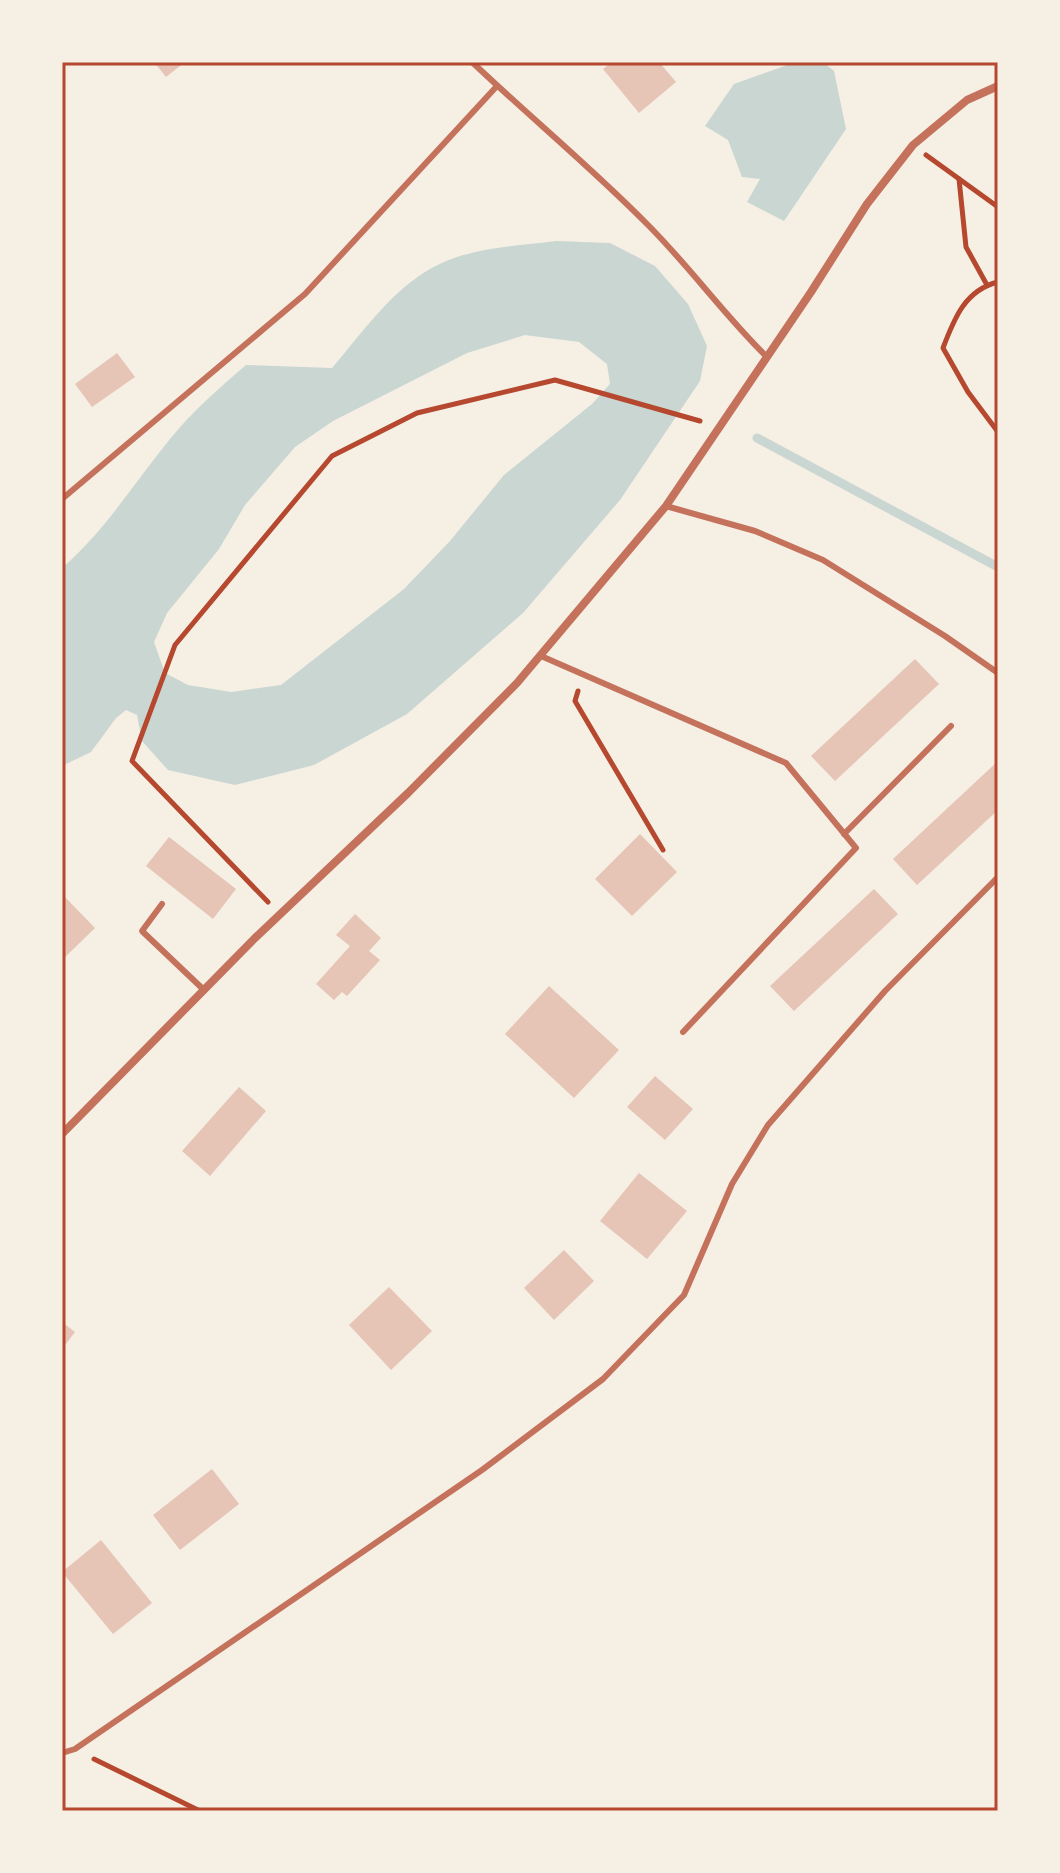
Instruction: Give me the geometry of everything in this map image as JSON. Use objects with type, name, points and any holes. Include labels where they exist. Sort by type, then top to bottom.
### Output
[{"type":"street","points":[[62,1134],[517,683],[666,506],[867,204],[913,145],[967,100],[998,86]]},
{"type":"lane","points":[[472,62],[598,175],[650,227],[767,357]]},
{"type":"lane","points":[[62,499],[305,294],[497,86]]},
{"type":"lane","points":[[666,506],[755,531],[823,560],[998,673]]},
{"type":"lane","points":[[541,656],[786,763],[856,848],[683,1032]]},
{"type":"lane","points":[[844,834],[951,726]]},
{"type":"lane","points":[[62,1753],[75,1749],[482,1470],[603,1379],[684,1295],[732,1184],[768,1125],[885,991],[998,877]]},
{"type":"lane","points":[[162,904],[142,931],[204,990]]},
{"type":"path","points":[[913,145],[998,207]]},
{"type":"path","points":[[959,179],[966,247],[987,285]]},
{"type":"path","points":[[998,282],[987,285],[958,310],[943,348],[968,392],[998,432]]},
{"type":"path","points":[[280,915],[132,761],[175,645],[332,456],[417,413],[555,380],[720,427]]},
{"type":"path","points":[[583,674],[575,701],[663,850]]},
{"type":"path","points":[[75,1749],[200,1811]]},
{"type":"shaded area","points":[[796,62],[823,62],[834,71],[846,129],[784,221],[747,202],[760,179],[742,177],[728,140],[705,126],[734,84]]},
{"type":"shaded area","points":[[556,241],[610,243],[655,266],[688,304],[707,346],[700,381],[620,500],[523,613],[407,714],[314,765],[235,785],[168,770],[142,741],[137,715],[126,710],[116,718],[91,752],[62,766],[62,568],[106,523],[187,419],[246,365],[332,368],[395,295],[442,263],[483,250]],"holes":[[[525,335],[579,342],[607,364],[610,384],[592,404],[504,475],[450,541],[404,589],[281,685],[231,692],[188,685],[165,673],[154,642],[167,613],[219,549],[245,505],[295,447],[333,421],[467,353]]]},
{"type":"building","points":[[154,62],[185,62],[166,77]]},
{"type":"building","points":[[612,62],[659,62],[676,82],[639,113],[603,69]]},
{"type":"building","points":[[117,353],[135,377],[92,407],[75,384]]},
{"type":"building","points":[[915,659],[939,684],[835,781],[811,756]]},
{"type":"building","points":[[998,761],[998,810],[917,885],[893,859]]},
{"type":"building","points":[[640,834],[677,872],[632,916],[595,879]]},
{"type":"building","points":[[169,837],[236,889],[213,919],[146,866]]},
{"type":"building","points":[[874,889],[898,914],[794,1011],[770,986]]},
{"type":"building","points":[[62,894],[95,928],[62,960]]},
{"type":"building","points":[[355,914],[381,938],[369,951],[380,960],[347,996],[342,992],[334,1000],[316,984],[350,946],[336,935]]},
{"type":"building","points":[[549,986],[619,1050],[574,1098],[505,1034]]},
{"type":"building","points":[[655,1076],[693,1109],[665,1140],[627,1107]]},
{"type":"building","points":[[239,1087],[266,1111],[210,1176],[182,1151]]},
{"type":"building","points":[[639,1173],[687,1211],[647,1259],[600,1221]]},
{"type":"building","points":[[564,1250],[594,1281],[554,1320],[524,1288]]},
{"type":"building","points":[[389,1287],[432,1331],[391,1370],[349,1325]]},
{"type":"building","points":[[62,1322],[75,1332],[62,1349]]},
{"type":"building","points":[[212,1469],[239,1504],[180,1550],[153,1515]]},
{"type":"building","points":[[101,1540],[152,1603],[113,1634],[62,1572]]},
{"type":"waterway","points":[[757,438],[998,567]]}]
